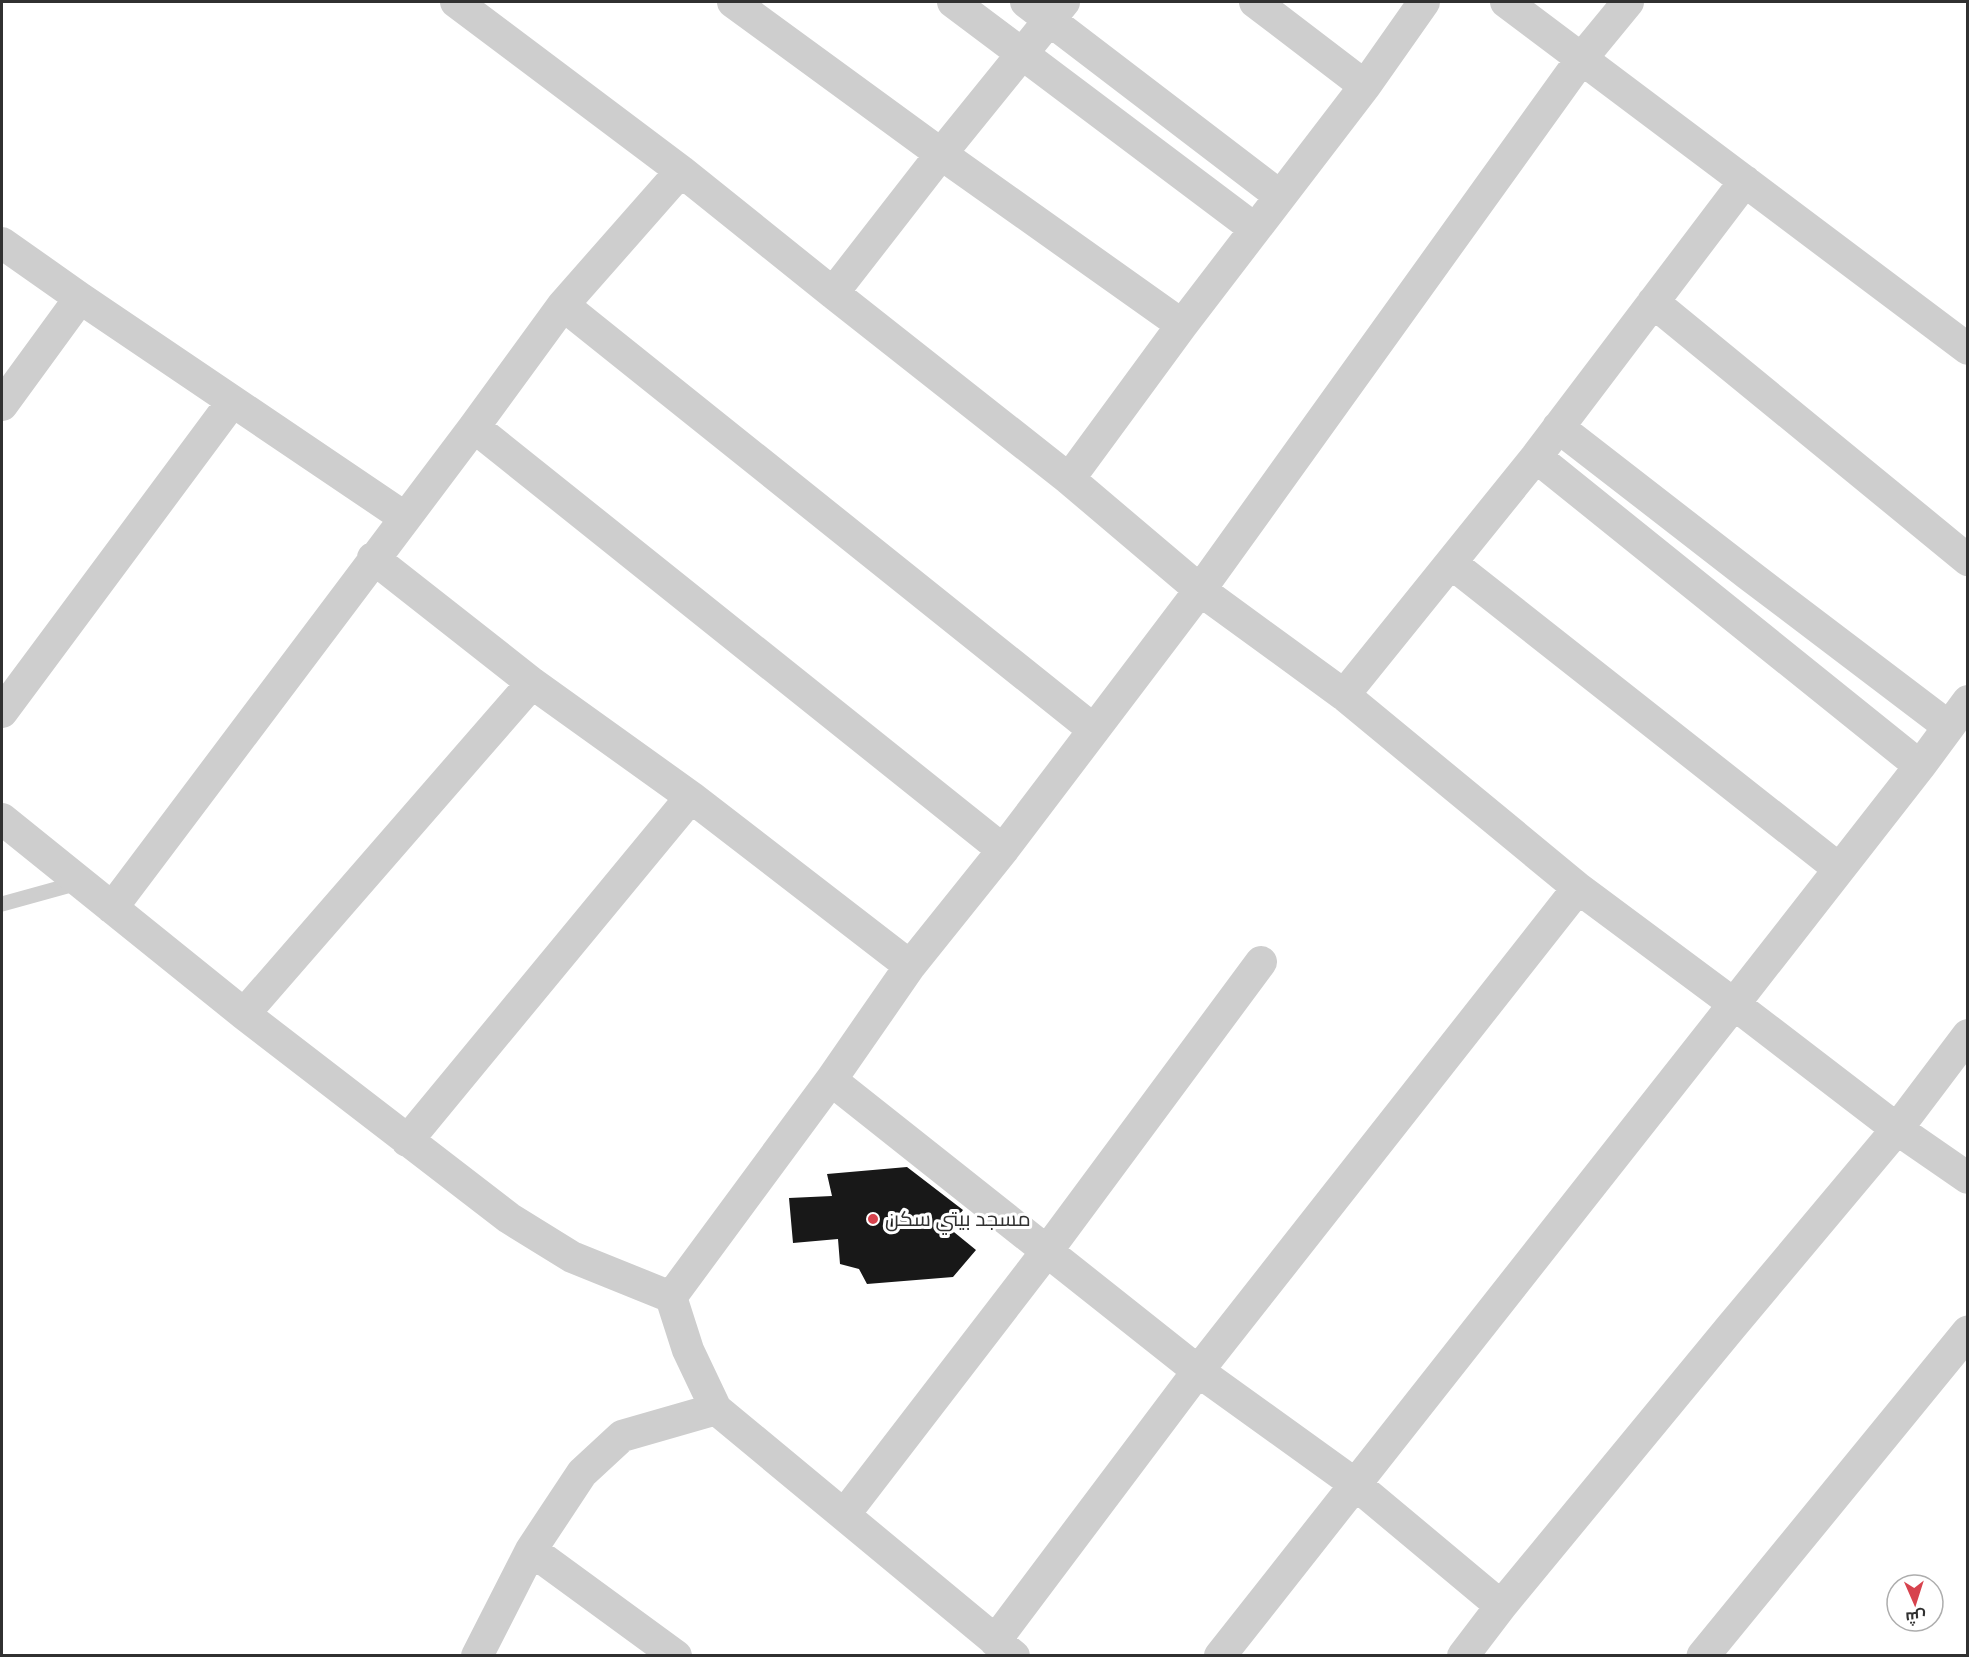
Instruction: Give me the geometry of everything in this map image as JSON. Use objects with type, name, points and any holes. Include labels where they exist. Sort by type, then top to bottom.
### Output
[{"type":"street","points":[[733,2],[941,154],[1182,325]]},
{"type":"street","points":[[952,2],[1255,229]]},
{"type":"street","points":[[1255,2],[1365,86]]},
{"type":"street","points":[[1069,479],[1182,325],[1365,86],[1424,2]]},
{"type":"street","points":[[1506,2],[1968,349]]},
{"type":"street","points":[[460,3],[681,171],[1069,479],[1200,590],[1344,695],[1578,888],[1897,1129],[1968,1178]]},
{"type":"street","points":[[671,1297],[831,1080],[910,966],[1003,850],[1200,590],[1622,4]]},
{"type":"street","points":[[833,293],[941,154],[1023,55],[1047,8],[1151,97],[1280,196]]},
{"type":"street","points":[[1125,132],[1151,97]]},
{"type":"street","points":[[112,908],[373,558],[474,427],[562,305],[681,171]]},
{"type":"street","points":[[1344,695],[1536,457],[1745,181]]},
{"type":"street","points":[[2,243],[232,402],[404,517]]},
{"type":"street","points":[[2,405],[80,298]]},
{"type":"street","points":[[1653,302],[1968,560]]},
{"type":"street","points":[[562,305],[1094,730]]},
{"type":"street","points":[[2,712],[232,402]]},
{"type":"street","points":[[474,427],[1003,850]]},
{"type":"street","points":[[1558,427],[1948,726]]},
{"type":"street","points":[[1536,457],[1920,766]]},
{"type":"street","points":[[1638,538],[1663,507]]},
{"type":"street","points":[[373,558],[532,683],[691,797],[910,966]]},
{"type":"street","points":[[1451,563],[1838,868]]},
{"type":"street","points":[[1722,608],[1749,575]]},
{"type":"street","points":[[1812,678],[1840,642]]},
{"type":"street","points":[[244,1014],[532,683]]},
{"type":"street","points":[[1220,1656],[1734,1004],[1968,701]]},
{"type":"street","points":[[406,1141],[691,797]]},
{"type":"street","points":[[2,819],[78,883],[244,1014],[406,1141],[509,1218],[572,1257],[671,1297]]},
{"type":"street","points":[[671,1297],[688,1350],[716,1409],[1004,1648],[1198,1371],[1578,888]]},
{"type":"street","points":[[844,1515],[1047,1251],[1261,962]]},
{"type":"street","points":[[1463,1656],[1501,1606],[1897,1129],[1968,1035]]},
{"type":"street","points":[[831,1080],[1198,1371],[1355,1484],[1501,1606]]},
{"type":"street","points":[[1703,1656],[1968,1332]]},
{"type":"street","points":[[477,1656],[531,1550],[582,1473],[622,1436],[716,1409]]},
{"type":"street","points":[[531,1550],[676,1656]]},
{"type":"lane","points":[[2,904],[78,883]]},
{"type":"building","name":"مسجد بيتي سكن","points":[[907,1167],[963,1210],[949,1228],[976,1250],[953,1277],[867,1284],[859,1269],[840,1264],[838,1239],[793,1243],[789,1198],[832,1196],[827,1174]]},
{"type":"place","name":"مسجد بيتي سكن","points":[[873,1219]]}]
